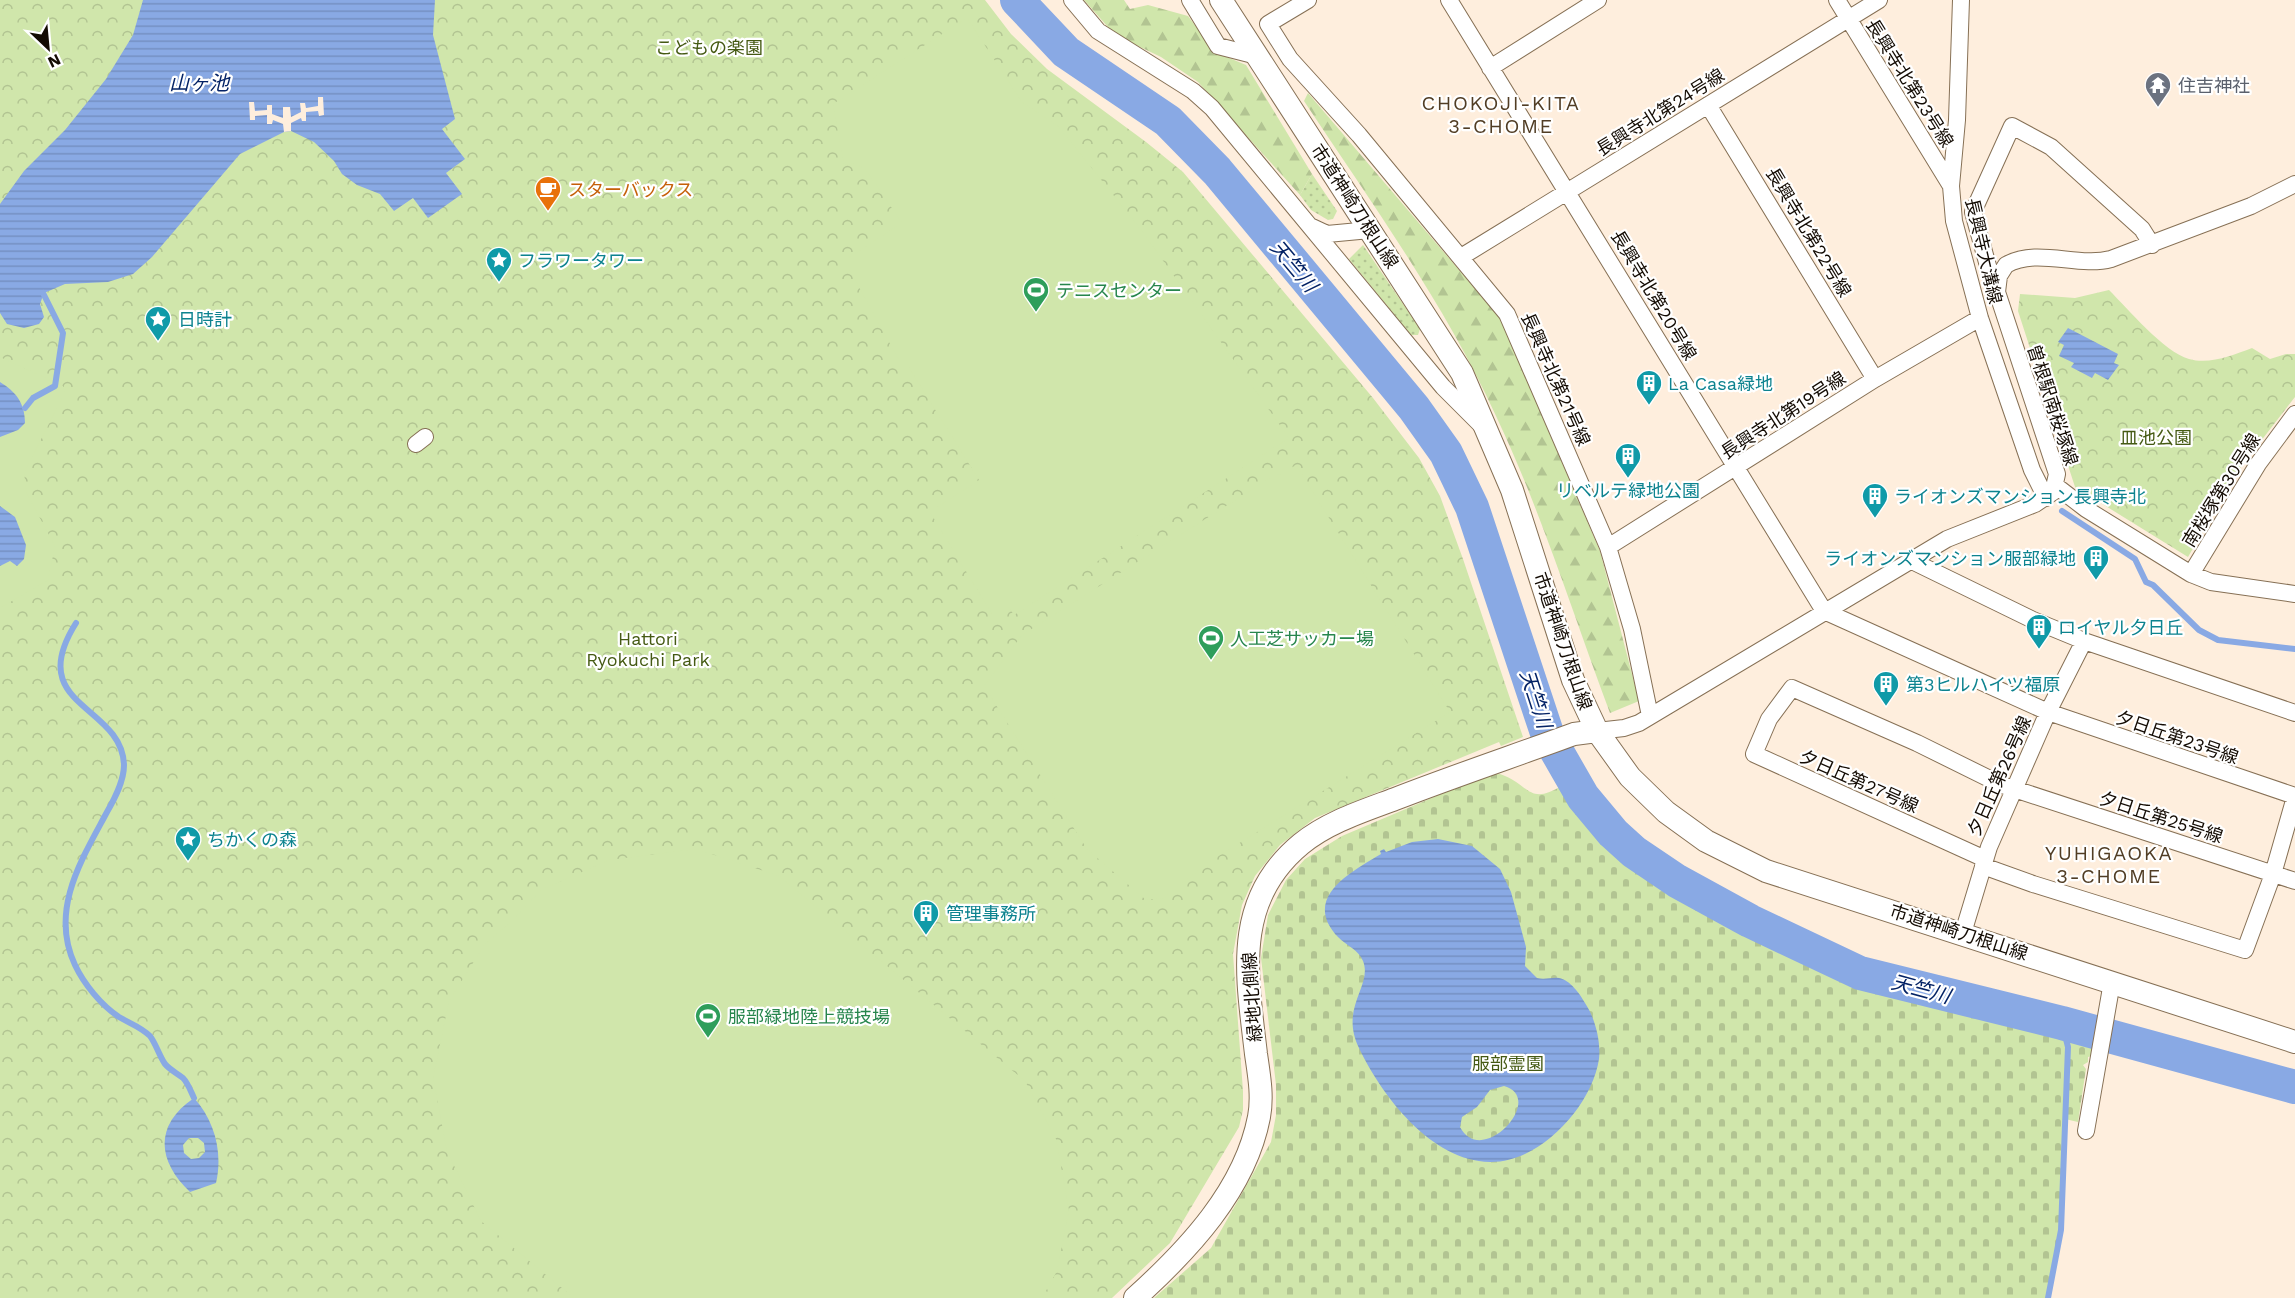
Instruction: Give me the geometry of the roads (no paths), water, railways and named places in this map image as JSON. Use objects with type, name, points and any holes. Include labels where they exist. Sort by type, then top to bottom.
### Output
[{"type":"street","points":[[1072,0],[1098,31],[1193,91],[1212,108],[1443,387],[1484,428]]},
{"type":"street","points":[[1190,0],[1218,46],[1257,56]]},
{"type":"street","name":"市道神崎刀根山線","points":[[1221,0],[1461,373],[1523,520],[1577,691],[1597,731],[1620,764],[1658,805],[1697,836],[1746,863],[2295,1042]]},
{"type":"street","name":"長興寺北第21号線","points":[[1308,0],[1268,24],[1290,59],[1359,135],[1507,314],[1608,547],[1632,630],[1650,716]]},
{"type":"street","name":"長興寺北第20号線","points":[[1449,0],[1824,611]]},
{"type":"street","points":[[1490,68],[1598,0]]},
{"type":"street","name":"長興寺北第23号線","points":[[1837,0],[1951,186]]},
{"type":"street","name":"長興寺北第24号線","points":[[1461,257],[1879,0]]},
{"type":"street","name":"長興寺大溝線","points":[[1961,0],[1957,120],[1951,186],[1955,228],[1980,318],[2032,470],[2051,492]]},
{"type":"street","name":"長興寺北第22号線","points":[[1708,105],[1875,379]]},
{"type":"street","points":[[2000,307],[1973,215],[2012,126],[2051,147],[2142,229],[2152,245]]},
{"type":"street","name":"曽根駅南桜塚線","points":[[2051,492],[2057,474],[1996,292],[2003,268],[2013,261],[2027,258],[2100,262],[2152,245],[2251,206],[2295,184]]},
{"type":"street","points":[[1312,227],[1327,234],[1370,230]]},
{"type":"street","name":"長興寺北第19号線","points":[[1608,547],[1619,538],[1737,468],[1875,379],[1980,318]]},
{"type":"street","name":"南桜塚第30号線","points":[[2051,492],[2086,509],[2191,574],[2258,464],[2295,414]]},
{"type":"street","points":[[1597,731],[1630,726],[1650,716],[1952,537],[2051,492]]},
{"type":"street","points":[[1912,561],[2033,620],[2084,641],[2295,713]]},
{"type":"street","points":[[2191,574],[2211,582],[2295,594]]},
{"type":"street","name":"夕日丘第23号線","points":[[1824,611],[2048,712],[2295,797]]},
{"type":"street","name":"夕日丘第26号線","points":[[1963,933],[1984,862],[2048,712],[2084,641]]},
{"type":"street","name":"夕日丘第25号線","points":[[1769,719],[1792,688],[1917,743],[2014,790],[2295,881]]},
{"type":"street","name":"夕日丘第27号線","points":[[1769,719],[1754,754],[1984,862]]},
{"type":"street","name":"緑地北側線","points":[[1135,1298],[1169,1267],[1212,1216],[1239,1171],[1255,1131],[1259,1115],[1260,1088],[1248,983],[1247,944],[1260,897],[1276,870],[1304,842],[1334,824],[1431,785],[1574,734],[1597,731]]},
{"type":"street","points":[[1984,862],[2033,884],[2245,950],[2273,874],[2295,797]]},
{"type":"street","points":[[2086,1131],[2112,982]]},
{"type":"water","name":"山ヶ池","points":[[143,0],[435,0],[433,35],[455,119],[442,129],[465,159],[446,173],[462,194],[428,218],[413,198],[394,211],[380,194],[357,185],[342,174],[334,161],[314,142],[291,131],[284,132],[240,154],[152,257],[133,274],[108,282],[65,284],[44,293],[40,304],[44,317],[39,324],[24,328],[7,324],[0,313],[0,204],[24,171],[65,130],[106,79],[133,35]]},
{"type":"water","points":[[2068,328],[2118,354],[2114,363],[2119,365],[2108,380],[2095,373],[2092,378],[2071,367],[2074,363],[2059,356],[2064,345],[2058,342]]},
{"type":"water","points":[[0,382],[18,399],[25,416],[25,423],[18,430],[0,437]]},
{"type":"water","points":[[0,506],[15,517],[26,545],[24,559],[17,566],[10,561],[0,566]]},
{"type":"water","points":[[1438,839],[1472,846],[1500,869],[1511,892],[1526,947],[1525,966],[1537,978],[1559,978],[1571,984],[1589,1009],[1594,1023],[1598,1037],[1599,1059],[1586,1095],[1575,1113],[1545,1142],[1509,1160],[1490,1162],[1468,1159],[1448,1151],[1429,1138],[1411,1123],[1381,1086],[1359,1048],[1354,1034],[1354,1009],[1365,970],[1359,954],[1338,937],[1328,923],[1325,910],[1327,898],[1344,878],[1381,854],[1380,851],[1384,849],[1386,852],[1412,842]],"holes":[[[1504,1086],[1515,1093],[1518,1103],[1515,1115],[1495,1136],[1482,1140],[1470,1138],[1460,1127],[1462,1117],[1477,1107],[1490,1090]]]},
{"type":"water","points":[[194,1098],[212,1127],[218,1149],[216,1183],[190,1192],[171,1168],[166,1156],[166,1131],[181,1109]],"holes":[[[189,1138],[198,1138],[204,1143],[205,1152],[199,1158],[191,1159],[184,1153],[183,1145]]]},
{"type":"waterway","name":"天竺川","points":[[1017,0],[1066,52],[1168,121],[1217,171],[1414,408],[1446,453],[1472,507],[1548,736],[1583,797],[1613,833],[1634,852],[1677,881],[1750,921],[1860,973],[2062,1023],[2295,1087]]},
{"type":"waterway","points":[[25,408],[33,398],[55,386],[63,333],[43,293]]},
{"type":"waterway","points":[[2062,511],[2135,559],[2146,582],[2153,585],[2199,630],[2218,640],[2295,649]]},
{"type":"waterway","points":[[76,623],[63,651],[61,672],[67,689],[108,729],[119,745],[124,765],[119,789],[88,848],[72,886],[67,905],[68,945],[75,965],[88,987],[112,1012],[150,1036],[165,1064],[185,1080],[194,1098]]},
{"type":"waterway","points":[[2048,1298],[2061,1230],[2068,1047],[2062,1023]]},
{"type":"place","name":"住吉神社","points":[[2158,108]]},
{"type":"place","name":"スターバックス","points":[[548,212]]},
{"type":"place","name":"フラワータワー","points":[[499,283]]},
{"type":"place","name":"テニスセンター","points":[[1036,313]]},
{"type":"place","name":"日時計","points":[[158,342]]},
{"type":"place","name":"La Casa緑地","points":[[1649,406]]},
{"type":"place","name":"リベルテ緑地公園","points":[[1628,479]]},
{"type":"place","name":"ライオンズマンション長興寺北","points":[[1875,519]]},
{"type":"place","name":"ライオンズマンション服部緑地","points":[[2096,581]]},
{"type":"place","name":"ロイヤル夕日丘","points":[[2039,650]]},
{"type":"place","name":"人工芝サッカー場","points":[[1211,661]]},
{"type":"place","name":"第3ヒルハイツ福原","points":[[1886,707]]},
{"type":"place","name":"ちかくの森","points":[[188,862]]},
{"type":"place","name":"管理事務所","points":[[926,936]]},
{"type":"place","name":"服部緑地陸上競技場","points":[[708,1039]]},
{"type":"district","name":"CHOKOJI-KITA 3-CHOME","points":[[1501,114]]},
{"type":"district","name":"YUHIGAOKA 3-CHOME","points":[[2109,864]]},
{"type":"park label","name":"こどもの楽園","points":[[709,47]]},
{"type":"park label","name":"皿池公園","points":[[2156,437]]},
{"type":"park label","name":"Hattori Ryokuchi Park","points":[[648,648]]},
{"type":"park label","name":"服部霊園","points":[[1508,1063]]}]
